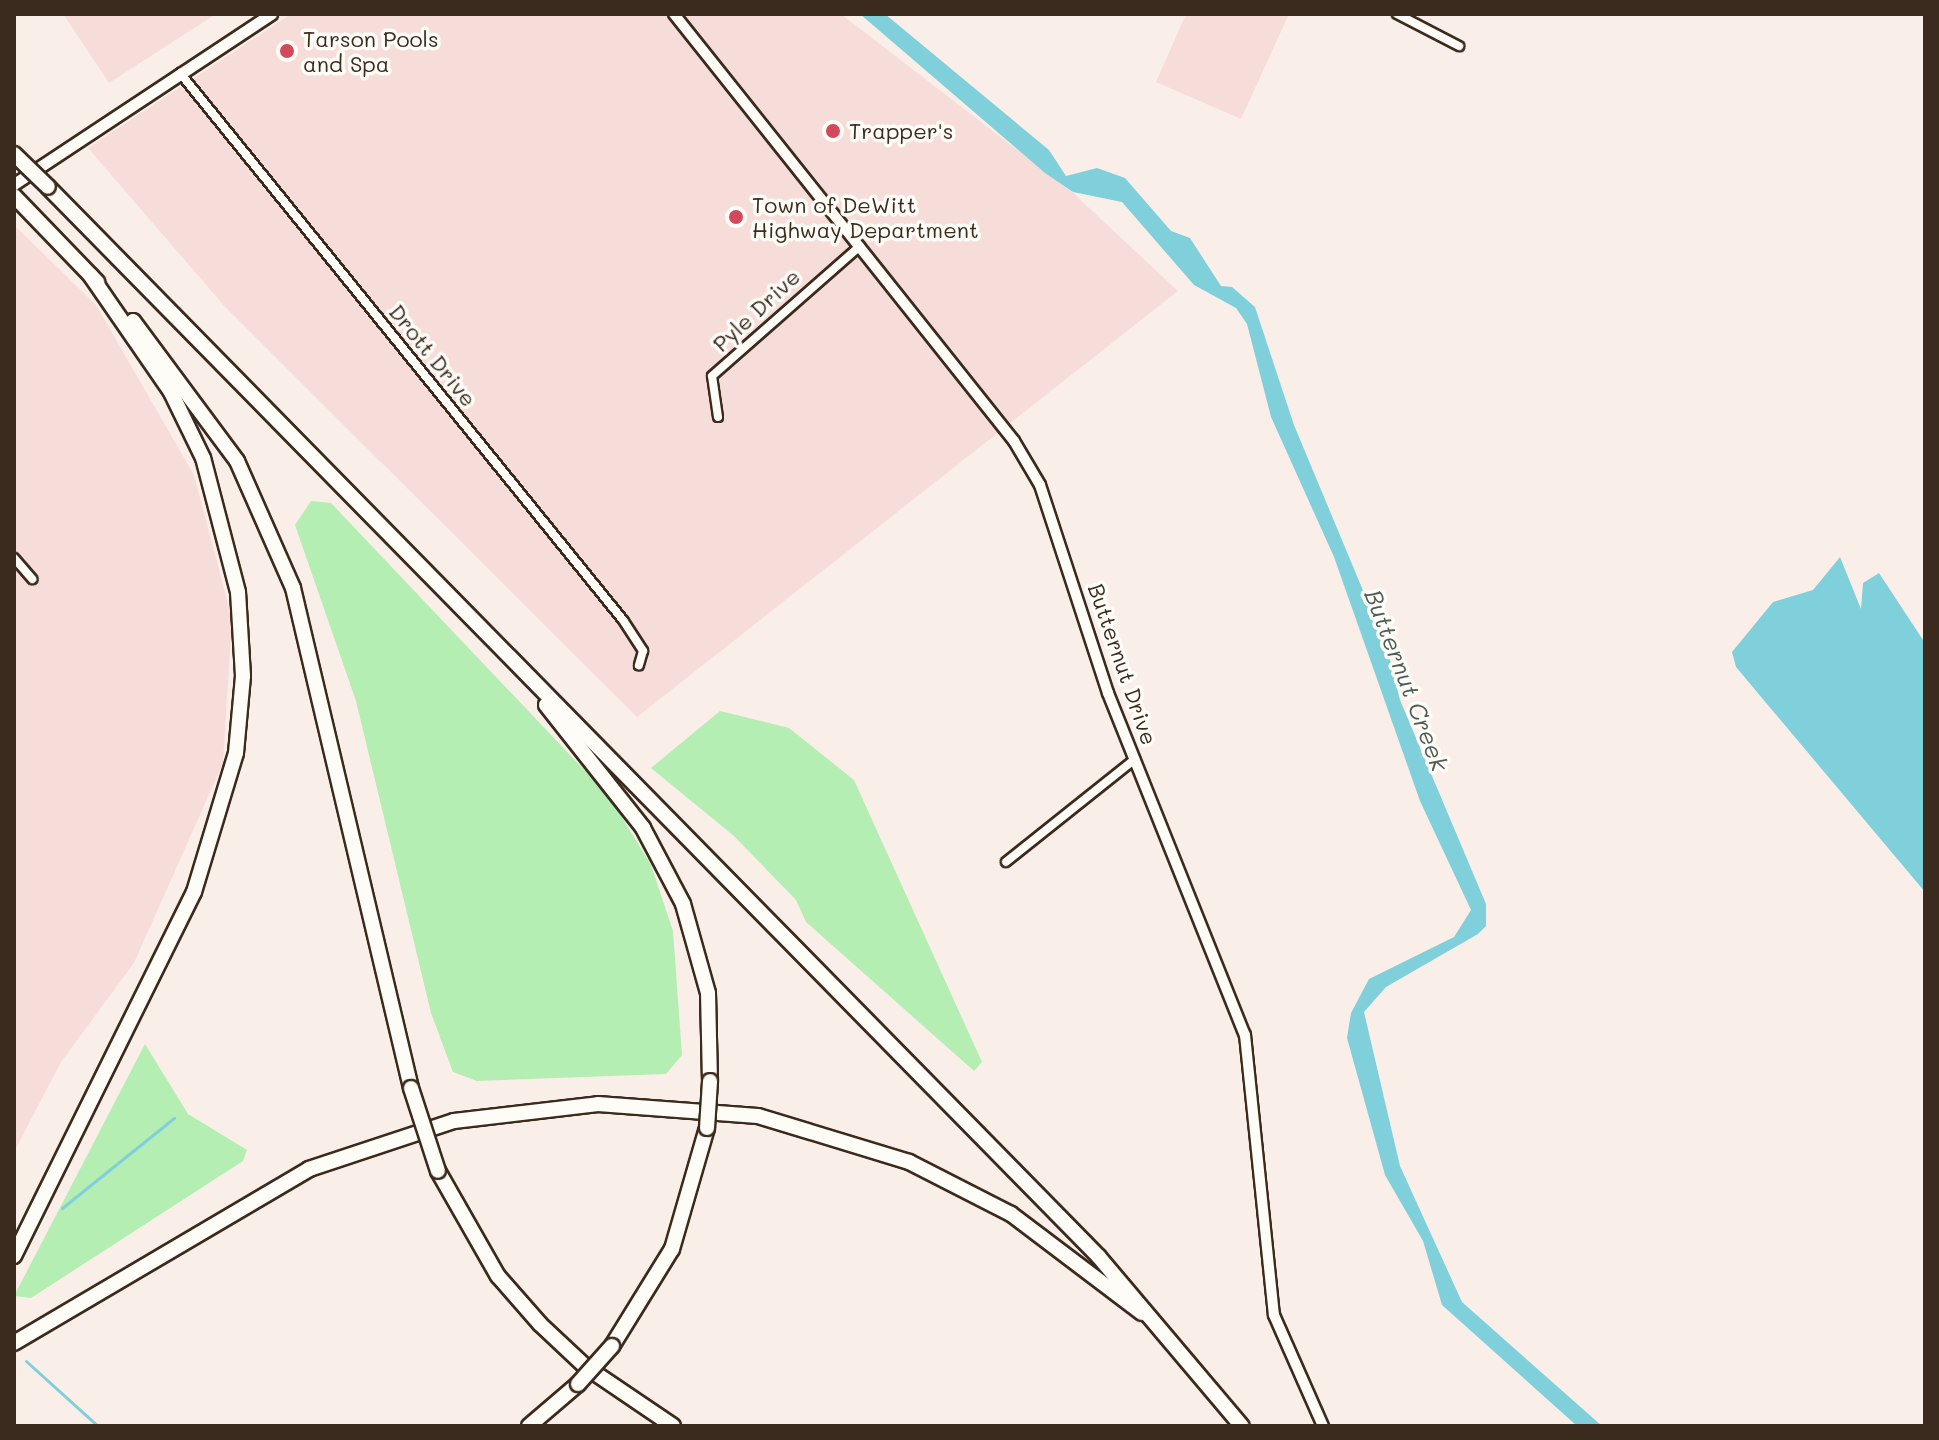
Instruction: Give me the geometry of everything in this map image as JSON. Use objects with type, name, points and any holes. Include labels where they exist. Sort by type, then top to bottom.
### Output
[{"type":"highway","points":[[14,154],[1045,1202],[1199,1368],[1242,1426]]},
{"type":"highway","points":[[18,200],[91,276],[213,423],[271,530],[313,659],[411,1088],[438,1171],[498,1276],[540,1324],[586,1367],[673,1426]]},
{"type":"highway","points":[[14,1256],[194,892],[236,753],[243,676],[238,592],[203,458],[171,392],[91,276]]},
{"type":"highway","points":[[495,645],[614,787],[668,870],[708,993],[710,1081],[707,1128],[672,1249],[612,1346],[578,1384],[529,1426]]},
{"type":"highway","points":[[14,1343],[309,1169],[454,1121],[598,1104],[758,1116],[909,1162],[1011,1214],[1165,1331]]},
{"type":"main road","points":[[14,184],[271,14]]},
{"type":"street","name":"Butternut Drive","points":[[674,14],[860,246],[1034,474],[1135,759],[1245,1035],[1274,1315],[1323,1426]]},
{"type":"street","points":[[1397,14],[1459,46]]},
{"type":"street","name":"Drott Drive","points":[[180,73],[623,620],[643,651],[639,665]]},
{"type":"street","name":"Pyle Drive","points":[[718,417],[712,376],[860,246]]},
{"type":"street","points":[[14,558],[32,579]]},
{"type":"street","points":[[1006,862],[1135,759]]},
{"type":"shaded area","points":[[63,14],[216,14],[109,83]]},
{"type":"shaded area","points":[[291,14],[841,14],[1072,192],[1178,291],[637,717],[226,308],[88,148]]},
{"type":"shaded area","points":[[1186,14],[1289,14],[1241,119],[1156,82]]},
{"type":"shaded area","points":[[14,225],[96,305],[194,475],[232,619],[223,763],[134,963],[61,1062],[14,1152]]},
{"type":"green space","points":[[311,501],[331,503],[609,796],[651,865],[673,931],[682,1055],[666,1074],[477,1081],[453,1072],[431,1013],[356,701],[295,525]]},
{"type":"green space","points":[[720,711],[789,728],[854,780],[982,1062],[974,1071],[806,922],[796,900],[734,836],[651,768]]},
{"type":"green space","points":[[145,1044],[188,1114],[247,1150],[243,1161],[31,1298],[14,1296]]},
{"type":"water","points":[[860,14],[885,14],[1049,150],[1066,176],[1097,168],[1125,178],[1171,231],[1190,238],[1221,286],[1232,287],[1255,307],[1294,425],[1387,648],[1400,700],[1486,904],[1486,926],[1478,934],[1386,987],[1364,1012],[1400,1166],[1462,1302],[1602,1426],[1577,1426],[1442,1305],[1423,1241],[1385,1175],[1347,1038],[1351,1013],[1369,979],[1454,937],[1471,910],[1420,801],[1334,557],[1271,417],[1247,324],[1236,308],[1194,285],[1122,202],[1073,192],[1045,173]]},
{"type":"water","points":[[1840,557],[1861,609],[1863,583],[1879,573],[1925,643],[1925,892],[1736,667],[1732,652],[1773,602],[1813,590]]},
{"type":"waterway","points":[[62,1208],[174,1118]]},
{"type":"waterway","points":[[26,1361],[98,1426]]},
{"type":"place","name":"Tarson Pools and Spa","points":[[287,51]]},
{"type":"place","name":"Trapper's","points":[[833,131]]},
{"type":"place","name":"Town of DeWitt Highway Department","points":[[736,217]]},
{"type":"water label","name":"Butternut Creek","points":[[1407,680]]}]
